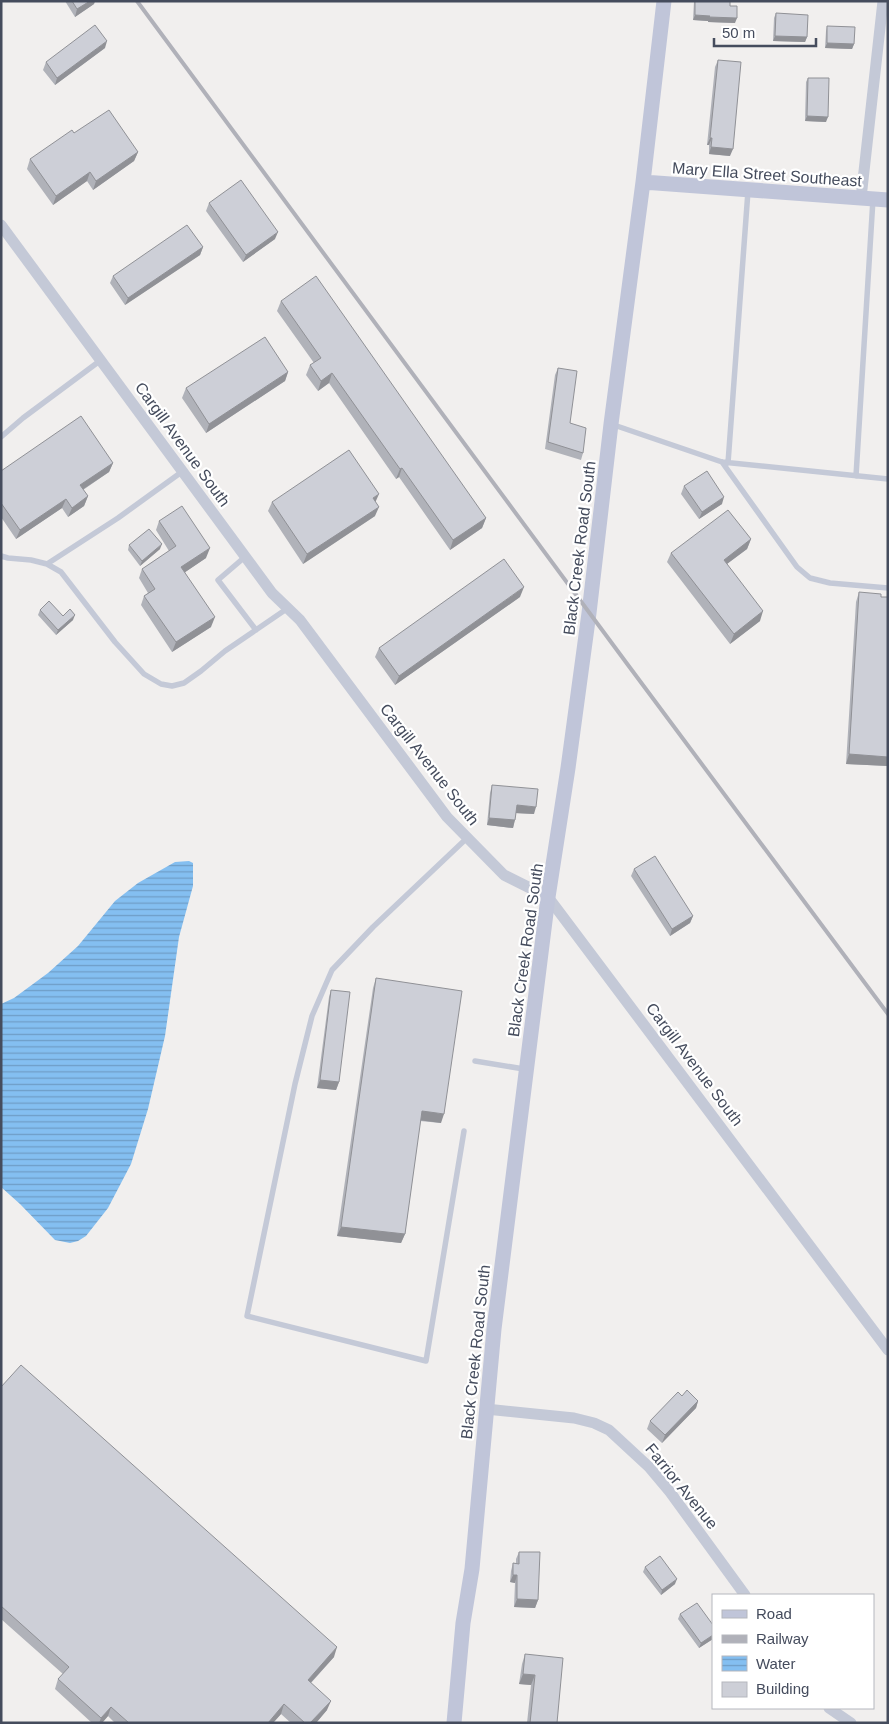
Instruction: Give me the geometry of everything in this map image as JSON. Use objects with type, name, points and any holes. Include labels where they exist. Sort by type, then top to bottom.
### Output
[{"type":"street","name":"Black Creek Road South","points":[[454,1723],[462,1623],[472,1569],[495,1319],[548,897],[589,613],[611,424],[644,182],[664,1]]},
{"type":"street","points":[[874,199],[883,1]]},
{"type":"street","name":"Mary Ella Street Southeast","points":[[644,182],[874,199]]},
{"type":"street","name":"Cargill Avenue South","points":[[1,225],[272,593],[300,620],[430,796],[447,817],[504,875],[548,897],[888,1350]]},
{"type":"street","name":"Farrior Avenue","points":[[486,1409],[574,1418],[594,1423],[609,1430],[649,1467],[670,1492],[744,1594]]},
{"type":"street","points":[[830,1709],[851,1723]]},
{"type":"lane","points":[[748,189],[725,463],[797,567],[810,578],[830,584],[888,588]]},
{"type":"lane","points":[[856,476],[874,199]]},
{"type":"lane","points":[[1,438],[100,360]]},
{"type":"lane","points":[[611,424],[725,463],[888,479]]},
{"type":"lane","points":[[47,564],[118,518],[183,471]]},
{"type":"lane","points":[[1,556],[47,564],[61,572],[115,642],[144,674],[161,684],[172,686],[184,683],[201,672],[225,651],[288,608]]},
{"type":"lane","points":[[246,556],[218,580],[256,630]]},
{"type":"lane","points":[[464,1131],[426,1361],[247,1316],[295,1084],[312,1016],[332,970],[373,927],[467,838]]},
{"type":"lane","points":[[475,1061],[526,1070]]},
{"type":"water","points":[[189,861],[193,863],[193,886],[179,937],[165,1036],[148,1109],[131,1164],[108,1208],[86,1236],[70,1243],[55,1240],[1,1187],[1,1004],[14,998],[48,973],[78,946],[115,901],[138,883],[175,862]]},
{"type":"building","points":[[72,1],[90,1],[77,9]]},
{"type":"building","points":[[695,1],[730,1],[730,6],[737,6],[737,18],[695,15]]},
{"type":"building","points":[[776,13],[808,15],[807,37],[775,36]]},
{"type":"building","points":[[95,25],[107,41],[57,78],[46,62]]},
{"type":"building","points":[[827,26],[855,27],[854,44],[827,43]]},
{"type":"building","points":[[718,60],[741,62],[733,149],[711,147],[712,138],[710,138]]},
{"type":"building","points":[[808,78],[829,78],[828,117],[807,116]]},
{"type":"building","points":[[109,110],[138,152],[96,181],[90,172],[56,196],[30,159],[72,130],[74,133]]},
{"type":"building","points":[[241,180],[278,232],[246,255],[209,203]]},
{"type":"building","points":[[187,225],[203,247],[128,298],[113,276]]},
{"type":"building","points":[[316,276],[486,518],[453,540],[332,373],[321,381],[310,365],[321,358],[281,301]]},
{"type":"building","points":[[265,337],[288,372],[209,424],[186,388]]},
{"type":"building","points":[[558,368],[577,371],[570,423],[586,428],[583,453],[548,442]]},
{"type":"building","points":[[81,416],[113,463],[80,485],[88,496],[72,508],[66,499],[20,530],[1,503],[1,471]]},
{"type":"building","points":[[349,450],[379,494],[373,498],[379,507],[307,554],[272,502]]},
{"type":"building","points":[[707,471],[724,497],[702,512],[684,486]]},
{"type":"building","points":[[182,506],[210,548],[181,567],[215,617],[176,642],[144,596],[155,589],[142,569],[176,546],[159,521]]},
{"type":"building","points":[[728,510],[751,539],[724,560],[763,611],[734,634],[671,553]]},
{"type":"building","points":[[149,529],[162,544],[142,561],[129,545]]},
{"type":"building","points":[[504,559],[524,587],[399,676],[379,648]]},
{"type":"building","points":[[859,592],[881,594],[881,597],[888,597],[888,757],[849,754]]},
{"type":"building","points":[[49,601],[63,616],[70,609],[75,615],[58,630],[40,610]]},
{"type":"building","points":[[492,785],[538,789],[536,807],[517,805],[515,820],[489,818]]},
{"type":"building","points":[[655,856],[693,916],[672,929],[634,869]]},
{"type":"building","points":[[376,978],[462,991],[444,1114],[422,1111],[405,1234],[341,1227]]},
{"type":"building","points":[[331,990],[350,992],[339,1082],[320,1080]]},
{"type":"building","points":[[21,1365],[337,1647],[308,1680],[331,1701],[310,1723],[305,1723],[284,1704],[268,1723],[129,1723],[111,1707],[101,1718],[58,1679],[69,1667],[1,1606],[1,1387]]},
{"type":"building","points":[[687,1390],[698,1401],[665,1435],[650,1421],[678,1392],[682,1396]]},
{"type":"building","points":[[519,1552],[540,1552],[538,1600],[517,1599],[517,1575],[513,1575],[513,1563],[519,1564]]},
{"type":"building","points":[[660,1556],[677,1579],[662,1590],[645,1567]]},
{"type":"building","points":[[697,1603],[712,1624],[712,1636],[701,1643],[680,1614]]},
{"type":"building","points":[[525,1654],[563,1658],[557,1723],[530,1723],[535,1675],[523,1674]]},
{"type":"railway","points":[[137,1],[888,1014]]}]
